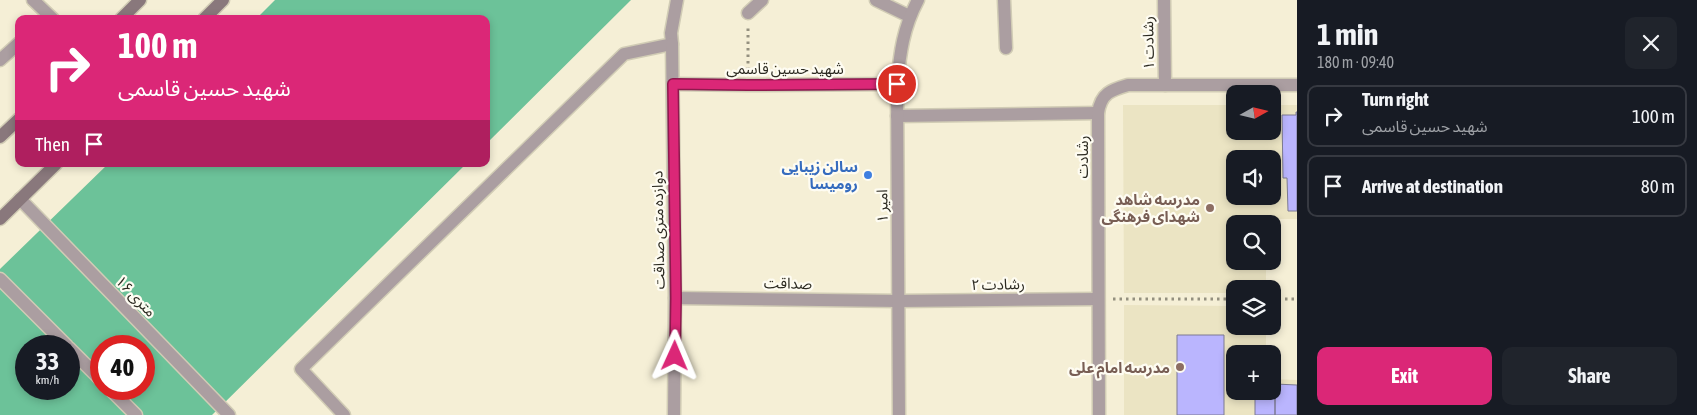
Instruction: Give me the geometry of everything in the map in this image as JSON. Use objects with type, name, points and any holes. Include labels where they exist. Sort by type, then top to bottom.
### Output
[{"type":"main road","points":[[125,15],[140,0]]},
{"type":"main road","points":[[208,15],[223,0]]},
{"type":"main road","points":[[0,137],[15,123]]},
{"type":"main road","points":[[0,219],[53,167]]},
{"type":"street","points":[[33,0],[46,15]]},
{"type":"street","name":"دوازده متری صداقت","points":[[674,415],[676,298],[671,33],[677,0]]},
{"type":"street","points":[[748,13],[762,0]]},
{"type":"street","points":[[876,0],[909,16]]},
{"type":"street","name":"امیر ۱","points":[[899,415],[897,84],[901,42],[909,16],[918,0]]},
{"type":"street","points":[[1004,0],[1006,48]]},
{"type":"street","name":"رشادت ۱","points":[[1164,0],[1165,85]]},
{"type":"street","points":[[344,415],[301,369],[624,54],[672,44]]},
{"type":"street","points":[[0,60],[15,47]]},
{"type":"street","name":"شهید حسین قاسمی","points":[[673,84],[897,84]]},
{"type":"street","name":"رشادت","points":[[1099,415],[1098,113],[1100,103],[1107,93],[1128,85],[1297,84]]},
{"type":"street","points":[[896,116],[1098,113]]},
{"type":"street","name":"۱۶ متری","points":[[20,200],[230,415]]},
{"type":"street","points":[[0,278],[56,335]]},
{"type":"street","name":"صداقت","points":[[676,298],[899,301]]},
{"type":"street","name":"رشادت ۲","points":[[899,301],[1098,299]]},
{"type":"street","points":[[80,359],[90,369]]},
{"type":"street","points":[[121,400],[136,415]]},
{"type":"path","points":[[748,13],[748,85]]},
{"type":"path","points":[[1098,299],[1226,299]]},
{"type":"path","points":[[1281,299],[1297,299]]},
{"type":"shaded area","name":"مدرسه شاهد شهدای فرهنگی","points":[[1123,105],[1226,105],[1226,140],[1281,140],[1281,105],[1297,105],[1297,219],[1281,219],[1281,215],[1226,215],[1226,270],[1266,270],[1266,280],[1226,280],[1226,293],[1124,293]]},
{"type":"shaded area","name":"مدرسه امام علی","points":[[1124,305],[1226,306],[1226,335],[1266,335],[1266,345],[1226,345],[1226,400],[1281,400],[1281,379],[1297,380],[1297,415],[1124,415]]},
{"type":"green space","points":[[275,0],[631,0],[490,140],[490,15],[260,15]]},
{"type":"green space","points":[[105,167],[463,167],[212,415],[0,415],[0,269]]},
{"type":"building","points":[[1296,112],[1297,211],[1288,211],[1287,178],[1283,178],[1282,115],[1296,115]]},
{"type":"building","points":[[1177,335],[1224,335],[1224,415],[1177,415]]},
{"type":"building","points":[[1281,384],[1297,385],[1297,415],[1275,415],[1275,400],[1281,400]]},
{"type":"building","points":[[1255,400],[1275,400],[1275,415],[1255,415]]},
{"type":"place","name":"سالن زیبایی رومیسا","points":[[868,175]]},
{"type":"place","name":"مدرسه شاهد شهدای فرهنگی","points":[[1210,208]]},
{"type":"place","name":"مدرسه امام علی","points":[[1180,367]]},
{"type":"route","points":[[675,356],[673,84],[897,84]]}]
